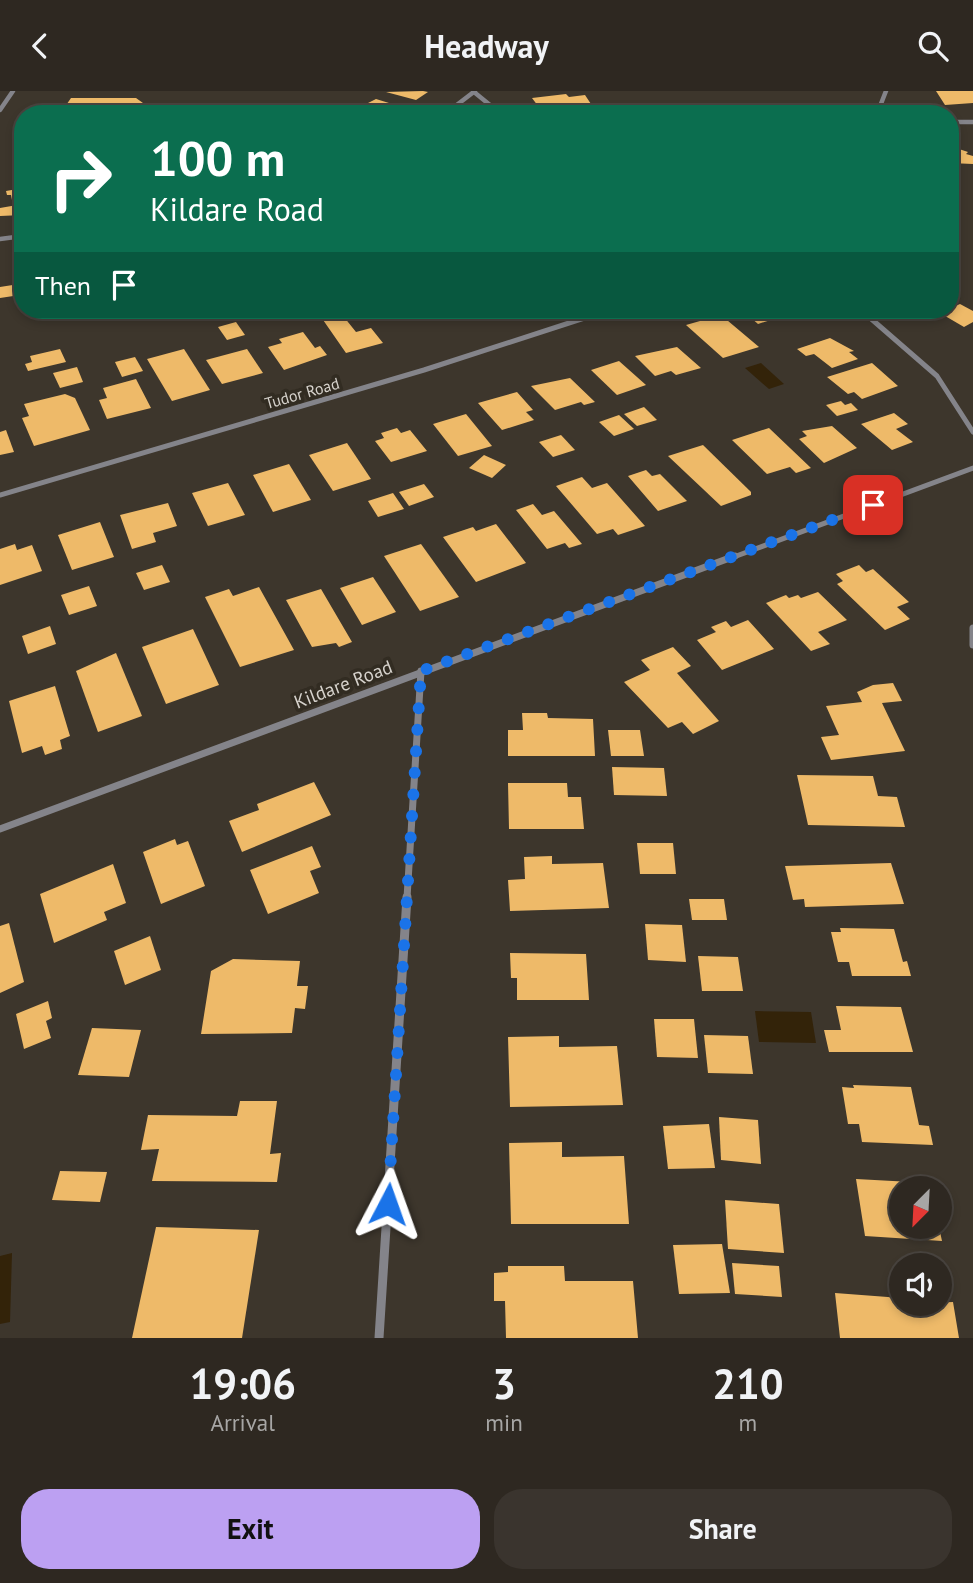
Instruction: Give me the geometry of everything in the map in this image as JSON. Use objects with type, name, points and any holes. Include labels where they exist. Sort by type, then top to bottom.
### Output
[{"type":"street","points":[[0,110],[12,91]]},
{"type":"street","points":[[457,105],[475,92],[490,105]]},
{"type":"street","name":"Tudor Road","points":[[0,495],[424,370],[581,319]]},
{"type":"street","points":[[871,319],[937,376],[973,432]]},
{"type":"street","name":"Kildare Road","points":[[0,829],[973,468]]},
{"type":"street","points":[[973,628],[973,645]]},
{"type":"street","points":[[379,1338],[421,671]]},
{"type":"shaded area","points":[[761,363],[784,384],[769,389],[745,368]]},
{"type":"shaded area","points":[[755,1011],[811,1012],[816,1043],[759,1042]]},
{"type":"shaded area","points":[[12,1253],[10,1322],[0,1324],[0,1256]]},
{"type":"building","points":[[936,91],[973,91],[973,103],[945,105]]},
{"type":"building","points":[[386,92],[428,92],[416,100]]},
{"type":"building","points":[[585,95],[592,105],[537,105],[532,98]]},
{"type":"building","points":[[71,98],[136,98],[143,103],[138,105],[66,105]]},
{"type":"building","points":[[376,99],[396,105],[364,105]]},
{"type":"building","points":[[959,149],[973,156],[973,164],[959,163]]},
{"type":"building","points":[[14,190],[14,200],[11,195],[7,195],[6,191]]},
{"type":"building","points":[[14,206],[14,215],[0,216],[0,208]]},
{"type":"building","points":[[14,285],[14,296],[0,298],[0,287]]},
{"type":"building","points":[[959,304],[973,311],[973,322],[964,327],[950,319],[959,319]]},
{"type":"building","points":[[322,319],[346,319],[356,332],[371,328],[383,343],[346,353]]},
{"type":"building","points":[[707,319],[726,319],[759,347],[723,358],[686,325]]},
{"type":"building","points":[[752,319],[774,319],[758,324]]},
{"type":"building","points":[[236,322],[245,335],[227,340],[218,327]]},
{"type":"building","points":[[303,332],[315,348],[320,346],[327,355],[284,370],[268,347],[282,343],[279,339]]},
{"type":"building","points":[[830,338],[854,351],[849,352],[858,359],[832,368],[814,354],[806,356],[797,349]]},
{"type":"building","points":[[677,347],[701,368],[676,375],[671,371],[655,376],[635,356]]},
{"type":"building","points":[[60,349],[66,362],[28,371],[25,364],[32,362],[30,356]]},
{"type":"building","points":[[184,349],[210,390],[172,401],[147,359]]},
{"type":"building","points":[[247,349],[263,373],[222,384],[206,360]]},
{"type":"building","points":[[135,357],[143,371],[122,377],[115,362]]},
{"type":"building","points":[[619,361],[646,385],[617,395],[591,370]]},
{"type":"building","points":[[872,363],[898,386],[862,399],[854,392],[848,394],[827,377]]},
{"type":"building","points":[[77,367],[83,382],[60,388],[53,373]]},
{"type":"building","points":[[570,378],[595,402],[584,405],[581,402],[555,410],[531,386]]},
{"type":"building","points":[[136,379],[151,408],[107,419],[99,400],[107,398],[103,388]]},
{"type":"building","points":[[517,392],[533,410],[526,412],[534,420],[502,430],[478,403]]},
{"type":"building","points":[[65,394],[75,398],[90,430],[34,446],[22,418],[29,416],[24,404]]},
{"type":"building","points":[[841,401],[845,405],[851,403],[858,410],[837,416],[826,405]]},
{"type":"building","points":[[644,407],[657,420],[637,426],[624,414]]},
{"type":"building","points":[[894,413],[908,424],[896,429],[913,442],[892,450],[861,424]]},
{"type":"building","points":[[466,414],[492,446],[458,456],[433,424]]},
{"type":"building","points":[[619,415],[634,429],[614,436],[599,422]]},
{"type":"building","points":[[832,426],[857,448],[824,463],[799,439],[807,436],[802,431]]},
{"type":"building","points":[[397,428],[401,433],[410,430],[427,451],[391,462],[375,441],[384,438],[381,433]]},
{"type":"building","points":[[769,428],[811,468],[796,473],[790,467],[767,474],[732,440]]},
{"type":"building","points":[[6,430],[14,452],[0,455],[0,432]]},
{"type":"building","points":[[561,435],[575,450],[553,457],[539,442]]},
{"type":"building","points":[[347,443],[371,479],[333,491],[309,455]]},
{"type":"building","points":[[703,445],[751,495],[721,506],[668,456]]},
{"type":"building","points":[[484,455],[506,465],[492,478],[469,468]]},
{"type":"building","points":[[289,464],[311,500],[273,512],[253,475]]},
{"type":"building","points":[[646,470],[652,476],[660,474],[687,501],[658,511],[628,476]]},
{"type":"building","points":[[582,477],[592,488],[607,483],[645,526],[618,535],[613,529],[597,534],[556,486]]},
{"type":"building","points":[[228,483],[245,515],[208,526],[192,493]]},
{"type":"building","points":[[424,484],[434,497],[409,506],[399,492]]},
{"type":"building","points":[[393,493],[404,509],[378,517],[368,501]]},
{"type":"building","points":[[168,503],[177,526],[153,533],[156,542],[132,549],[120,515]]},
{"type":"building","points":[[533,504],[542,515],[554,511],[582,544],[569,548],[565,543],[547,549],[516,510]]},
{"type":"building","points":[[100,522],[114,557],[72,570],[58,535]]},
{"type":"building","points":[[496,524],[526,563],[476,582],[443,537],[473,527],[476,531]]},
{"type":"building","points":[[15,544],[17,550],[32,545],[42,571],[0,585],[0,549]]},
{"type":"building","points":[[421,544],[459,597],[420,611],[384,556]]},
{"type":"building","points":[[162,565],[170,582],[144,590],[136,573]]},
{"type":"building","points":[[859,565],[866,572],[873,569],[909,602],[897,607],[910,619],[885,630],[837,584],[843,581],[836,574]]},
{"type":"building","points":[[373,577],[396,612],[362,625],[340,588]]},
{"type":"building","points":[[89,586],[97,606],[69,615],[61,595]]},
{"type":"building","points":[[259,587],[294,650],[240,667],[205,597],[229,589],[233,596]]},
{"type":"building","points":[[321,589],[352,642],[339,647],[336,643],[312,647],[286,600]]},
{"type":"building","points":[[818,592],[847,620],[818,632],[830,644],[811,651],[766,603],[786,595],[789,598],[798,595],[801,598]]},
{"type":"building","points":[[748,620],[774,649],[722,670],[697,640],[716,632],[711,627],[726,621],[731,627]]},
{"type":"building","points":[[50,626],[56,644],[28,654],[22,636]]},
{"type":"building","points":[[193,629],[219,685],[166,704],[142,647]]},
{"type":"building","points":[[673,647],[691,666],[677,673],[719,721],[693,734],[682,722],[668,728],[624,682],[650,670],[641,660]]},
{"type":"building","points":[[116,653],[142,716],[98,732],[76,671]]},
{"type":"building","points":[[893,683],[902,701],[882,703],[905,751],[831,760],[821,737],[839,735],[826,706],[862,702],[857,692],[873,685]]},
{"type":"building","points":[[55,686],[70,736],[60,740],[62,749],[45,755],[42,746],[22,753],[9,701]]},
{"type":"building","points":[[522,713],[547,713],[548,718],[593,719],[595,756],[508,756],[508,730],[523,730]]},
{"type":"building","points":[[608,730],[640,730],[644,756],[611,756]]},
{"type":"building","points":[[612,767],[664,768],[667,796],[614,795]]},
{"type":"building","points":[[797,775],[873,776],[878,796],[897,797],[905,827],[808,825]]},
{"type":"building","points":[[314,782],[331,815],[242,852],[229,821],[259,810],[257,804]]},
{"type":"building","points":[[508,783],[567,783],[568,797],[581,797],[584,829],[509,829]]},
{"type":"building","points":[[175,839],[177,845],[188,841],[205,886],[161,904],[143,852]]},
{"type":"building","points":[[637,843],[673,843],[676,874],[640,874]]},
{"type":"building","points":[[312,846],[321,867],[310,871],[319,893],[268,914],[250,870]]},
{"type":"building","points":[[552,856],[552,864],[603,863],[609,908],[510,911],[508,880],[525,879],[524,857]]},
{"type":"building","points":[[891,863],[904,904],[805,907],[804,899],[793,900],[785,866]]},
{"type":"building","points":[[113,864],[126,903],[104,912],[107,920],[54,943],[40,894]]},
{"type":"building","points":[[689,899],[724,899],[727,920],[692,920]]},
{"type":"building","points":[[9,923],[24,982],[0,993],[0,926]]},
{"type":"building","points":[[645,924],[682,925],[686,962],[648,960]]},
{"type":"building","points":[[840,928],[894,929],[903,962],[907,961],[911,976],[852,976],[849,962],[838,962],[831,932],[841,932]]},
{"type":"building","points":[[150,936],[161,970],[125,985],[114,951]]},
{"type":"building","points":[[510,953],[586,954],[589,1000],[517,1000],[517,978],[511,978]]},
{"type":"building","points":[[698,956],[738,957],[743,991],[702,991]]},
{"type":"building","points":[[233,959],[300,961],[297,986],[308,986],[305,1009],[295,1008],[292,1033],[201,1034],[211,971]]},
{"type":"building","points":[[48,1001],[52,1018],[46,1021],[51,1038],[24,1049],[16,1014]]},
{"type":"building","points":[[836,1006],[901,1007],[913,1052],[829,1052],[824,1030],[841,1030]]},
{"type":"building","points":[[654,1019],[694,1019],[698,1058],[657,1057]]},
{"type":"building","points":[[92,1028],[141,1030],[129,1077],[78,1075]]},
{"type":"building","points":[[704,1035],[748,1036],[753,1074],[708,1073]]},
{"type":"building","points":[[559,1036],[559,1047],[617,1046],[623,1105],[510,1107],[508,1037]]},
{"type":"building","points":[[853,1085],[911,1087],[919,1125],[929,1126],[933,1145],[862,1142],[859,1124],[848,1124],[842,1087],[854,1088]]},
{"type":"building","points":[[240,1101],[277,1101],[270,1154],[281,1153],[277,1182],[152,1181],[159,1149],[141,1150],[148,1115],[237,1116]]},
{"type":"building","points":[[719,1117],[758,1120],[761,1164],[721,1160]]},
{"type":"building","points":[[709,1124],[715,1168],[668,1169],[663,1126]]},
{"type":"building","points":[[562,1142],[562,1157],[624,1156],[629,1224],[511,1224],[509,1143]]},
{"type":"building","points":[[60,1171],[107,1172],[100,1202],[52,1200]]},
{"type":"building","points":[[856,1179],[889,1181],[889,1238],[865,1236]]},
{"type":"building","points":[[725,1200],[779,1204],[784,1253],[728,1249]]},
{"type":"building","points":[[156,1227],[259,1230],[242,1338],[132,1338]]},
{"type":"building","points":[[722,1244],[730,1293],[679,1294],[673,1245]]},
{"type":"building","points":[[732,1263],[779,1266],[782,1297],[735,1294]]},
{"type":"building","points":[[508,1266],[564,1266],[565,1281],[633,1281],[638,1338],[506,1338],[505,1301],[494,1301],[494,1273],[508,1272]]},
{"type":"building","points":[[835,1293],[889,1297],[889,1316],[952,1316],[953,1302],[959,1338],[840,1338]]},
{"type":"route","points":[[388,1204],[421,671],[873,505]]}]
